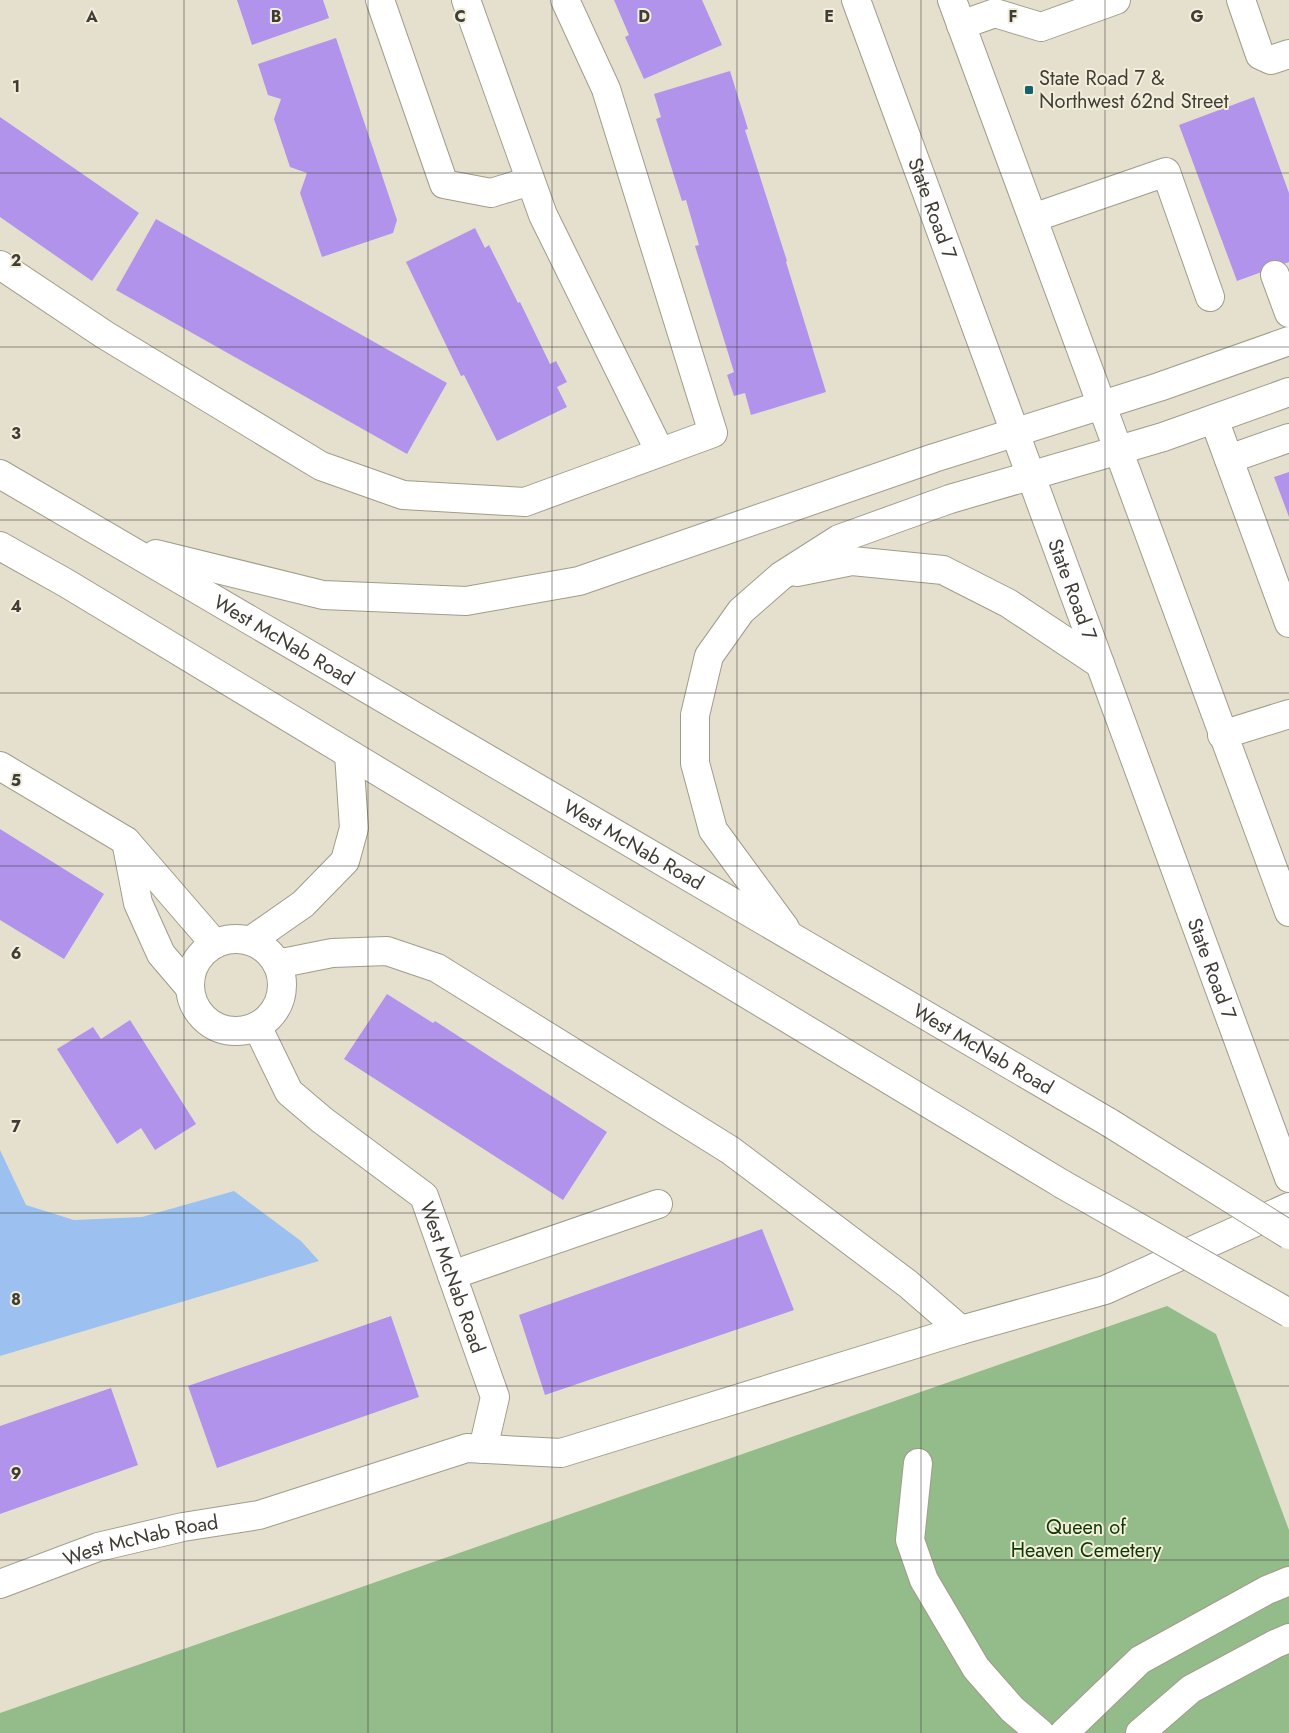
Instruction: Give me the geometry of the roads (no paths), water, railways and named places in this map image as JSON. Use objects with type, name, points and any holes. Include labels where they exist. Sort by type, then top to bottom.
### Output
[{"type":"main road","points":[[380,0],[444,184],[491,193],[530,181]]},
{"type":"main road","points":[[466,0],[543,215],[660,452]]},
{"type":"main road","points":[[0,264],[105,335],[321,466],[403,495],[524,502],[713,433],[606,90],[564,0]]},
{"type":"main road","name":"State Road 7","points":[[856,0],[1289,1178]]},
{"type":"main road","points":[[1116,0],[1041,27],[995,13],[956,12],[1289,912]]},
{"type":"main road","points":[[1241,0],[1260,55],[1272,60],[1289,54]]},
{"type":"main road","points":[[1033,218],[1166,172],[1210,297]]},
{"type":"main road","points":[[1275,274],[1289,313]]},
{"type":"main road","points":[[125,547],[323,595],[466,602],[579,581],[934,458],[1159,387],[1289,341]]},
{"type":"main road","points":[[792,937],[713,830],[695,763],[695,715],[709,656],[740,611],[781,576],[839,539],[950,499],[1163,437],[1289,392]]},
{"type":"main road","points":[[1214,419],[1289,623]]},
{"type":"main road","points":[[1229,458],[1289,438]]},
{"type":"main road","name":"West McNab Road","points":[[0,474],[1110,1123],[1289,1234]]},
{"type":"main road","points":[[0,546],[66,583],[1062,1184],[1289,1313]]},
{"type":"main road","points":[[781,576],[852,561],[943,570],[1008,603],[1100,664]]},
{"type":"main road","points":[[1222,734],[1289,714]]},
{"type":"main road","points":[[250,941],[303,904],[345,861],[354,828],[348,754]]},
{"type":"main road","points":[[0,766],[126,841],[215,944]]},
{"type":"main road","points":[[126,841],[138,903],[161,954],[190,988]]},
{"type":"main road","points":[[238,938],[250,941],[262,946],[271,954],[282,978],[282,992],[273,1012],[257,1026],[242,1031],[227,1030],[213,1025],[201,1016],[193,1003],[190,975],[204,951],[215,944],[238,938]]},
{"type":"main road","points":[[277,964],[332,953],[387,951],[437,968],[730,1150],[908,1284],[961,1330]]},
{"type":"main road","name":"West McNab Road","points":[[257,1026],[289,1092],[322,1120],[424,1196],[495,1397],[484,1449]]},
{"type":"main road","points":[[452,1275],[658,1204]]},
{"type":"main road","name":"West McNab Road","points":[[0,1584],[98,1548],[183,1527],[259,1515],[467,1448],[561,1453],[961,1330],[1105,1290],[1289,1208]]},
{"type":"main road","points":[[918,1463],[910,1540],[924,1580],[976,1668],[1012,1709],[1040,1733]]},
{"type":"main road","points":[[1064,1733],[1140,1660],[1267,1590],[1289,1581]]},
{"type":"main road","points":[[1140,1733],[1191,1689],[1289,1638]]},
{"type":"water","points":[[0,1150],[26,1205],[74,1220],[142,1217],[234,1191],[301,1241],[319,1261],[0,1356]]},
{"type":"place","name":"State Road 7 & Northwest 62nd Street","points":[[1029,90]]},
{"type":"park label","name":"Queen of Heaven Cemetery","points":[[1086,1538]]}]
